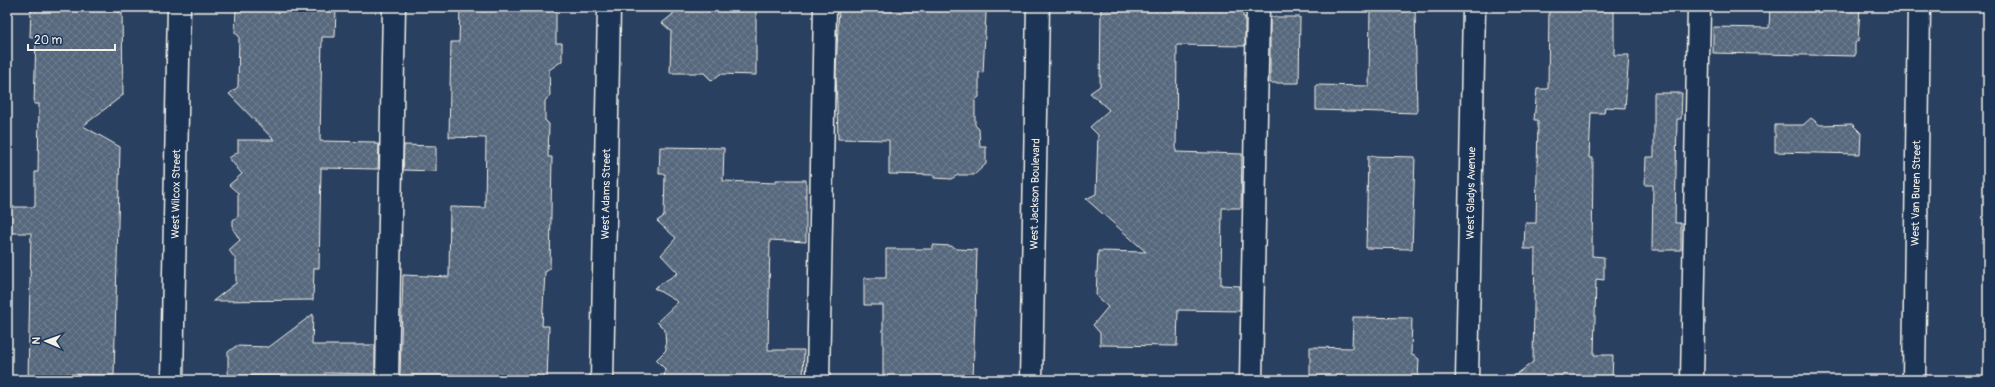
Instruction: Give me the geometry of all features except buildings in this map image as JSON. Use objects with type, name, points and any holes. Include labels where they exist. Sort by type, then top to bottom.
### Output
[{"type":"street","name":"West Wilcox Street","points":[[172,380],[179,7]]},
{"type":"street","points":[[386,380],[394,7]]},
{"type":"street","name":"West Adams Street","points":[[602,380],[609,7]]},
{"type":"street","points":[[818,380],[825,7]]},
{"type":"street","name":"West Jackson Boulevard","points":[[1031,380],[1038,7]]},
{"type":"street","points":[[1251,380],[1258,7]]},
{"type":"street","name":"West Gladys Avenue","points":[[1467,380],[1474,7]]},
{"type":"street","points":[[1692,380],[1699,7]]},
{"type":"street","name":"West Van Buren Street","points":[[1914,380],[1919,7]]}]
